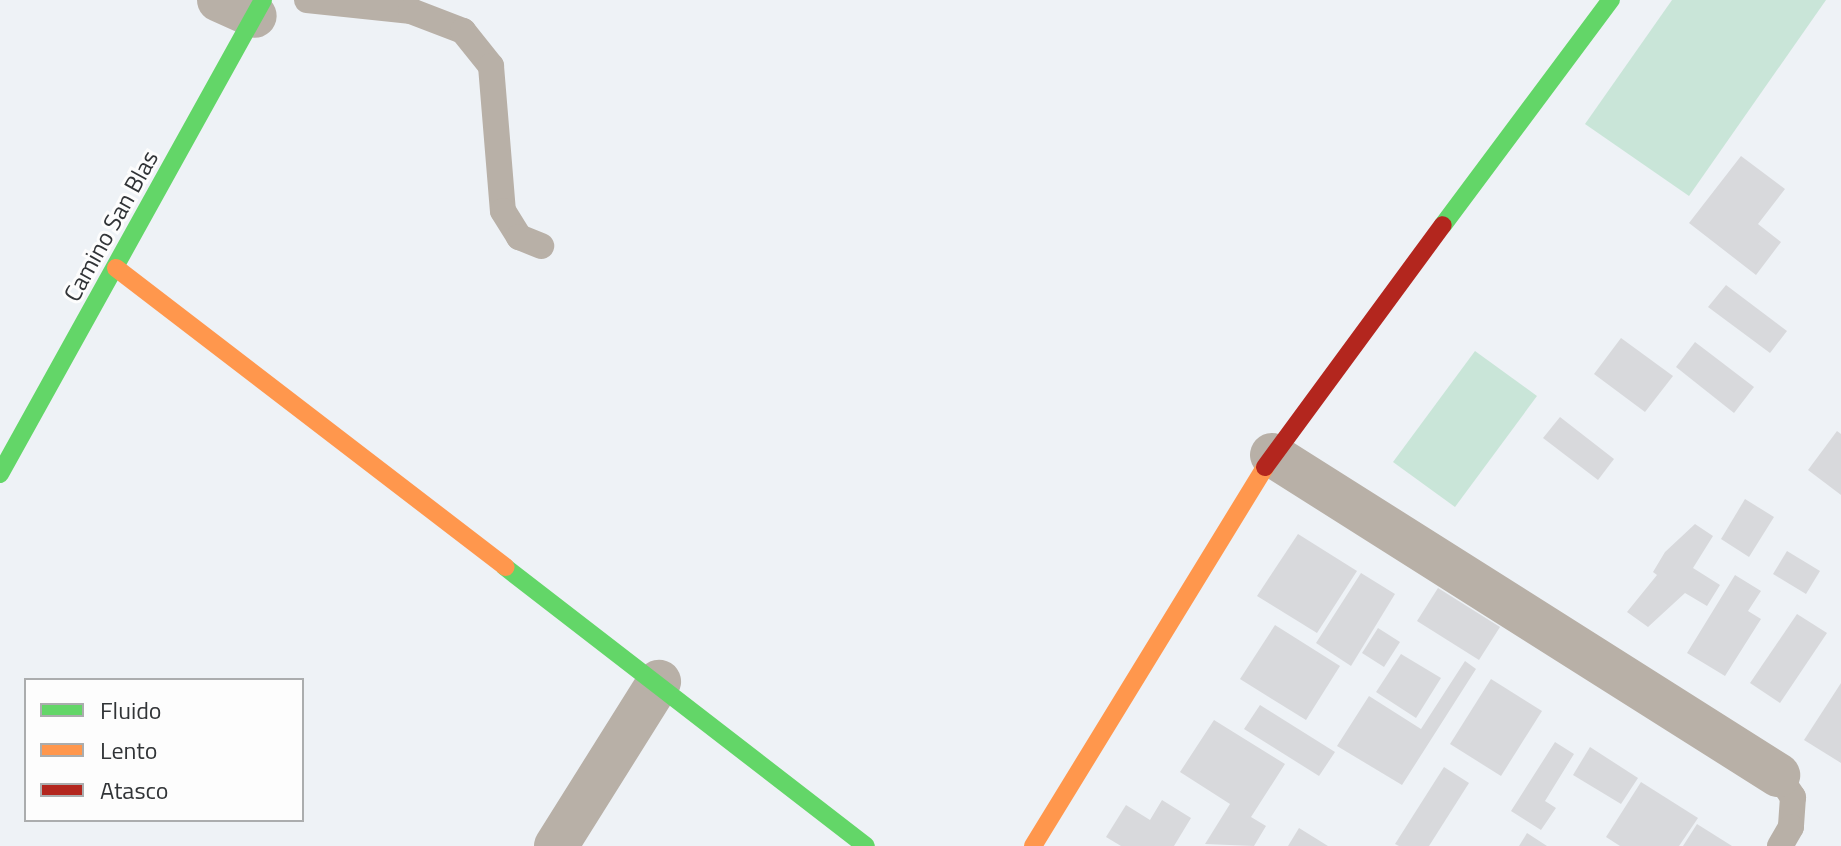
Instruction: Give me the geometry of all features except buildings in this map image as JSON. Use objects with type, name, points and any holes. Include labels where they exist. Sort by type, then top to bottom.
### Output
[{"type":"street","points":[[1033,846],[1272,455],[1611,0]]},
{"type":"street","name":"Camino San Blas","points":[[0,474],[116,268],[246,5]]},
{"type":"street","points":[[116,268],[659,682],[866,846]]},
{"type":"street","points":[[1272,455],[1778,775]]},
{"type":"street","points":[[556,846],[659,682]]},
{"type":"lane","points":[[307,0],[411,11],[463,31],[491,66],[503,211],[519,237],[541,246]]},
{"type":"lane","points":[[1778,775],[1793,797],[1791,827],[1780,846]]},
{"type":"green space","points":[[1672,0],[1826,0],[1689,196],[1585,124]]},
{"type":"green space","points":[[1475,351],[1537,396],[1455,507],[1393,462]]},
{"type":"traffic: fast","points":[[0,474],[263,0]]},
{"type":"traffic: fast","points":[[1443,225],[1611,0]]},
{"type":"traffic: fast","points":[[505,567],[866,846]]},
{"type":"traffic: slow","points":[[116,268],[505,567]]},
{"type":"traffic: slow","points":[[1033,846],[1265,467]]},
{"type":"traffic: jam","points":[[1265,467],[1443,225]]}]
